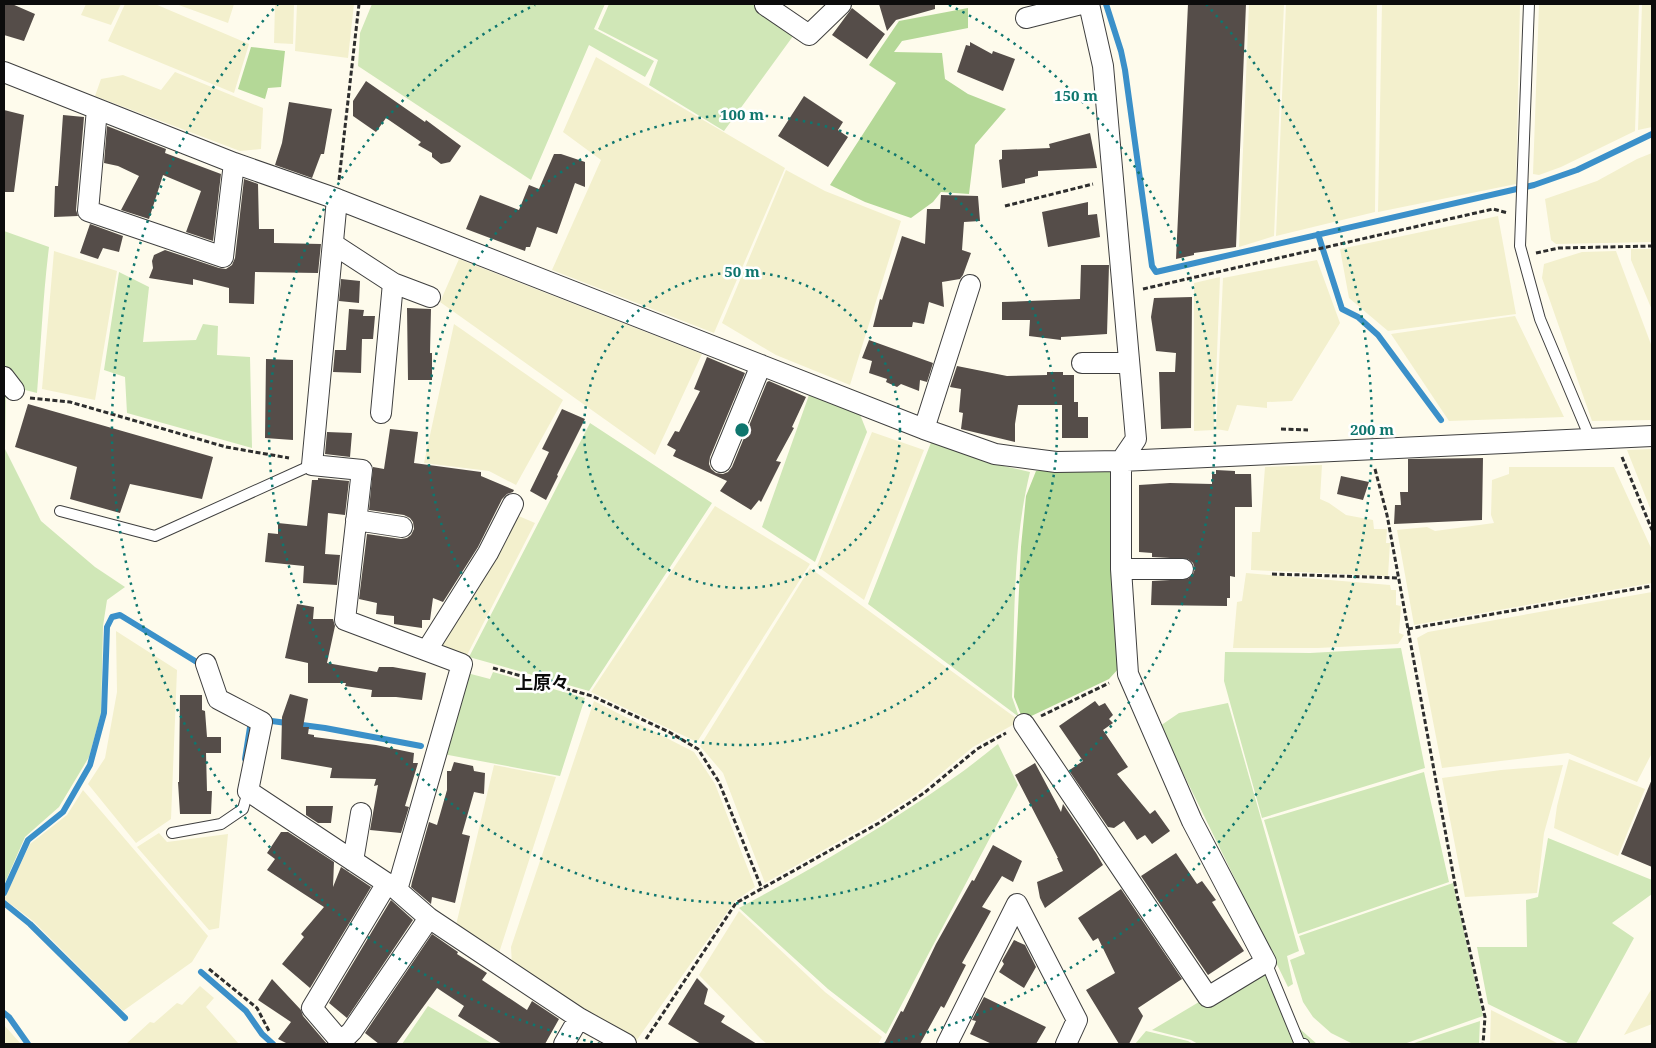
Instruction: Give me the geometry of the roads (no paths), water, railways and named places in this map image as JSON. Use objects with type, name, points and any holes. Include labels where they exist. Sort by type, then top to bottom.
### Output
[{"type":"street","points":[[766,5],[809,35],[841,4]]},
{"type":"street","points":[[1026,18],[1081,4]]},
{"type":"street","points":[[1024,724],[1208,997],[1266,962],[1192,820],[1128,674],[1121,569],[1122,461],[1136,439],[1103,66],[1089,4]]},
{"type":"street","points":[[4,72],[234,163],[337,199],[924,429],[996,454],[1056,462],[1122,461],[1652,436]]},
{"type":"street","points":[[97,109],[88,211],[223,257],[234,163]]},
{"type":"street","points":[[337,199],[312,464],[362,470],[345,620],[462,664],[392,887],[312,1008],[341,1042],[352,1031],[429,918]]},
{"type":"street","points":[[333,244],[393,283],[430,297]]},
{"type":"street","points":[[381,413],[393,283]]},
{"type":"street","points":[[924,429],[970,285]]},
{"type":"street","points":[[1082,364],[1129,364]]},
{"type":"street","points":[[721,462],[761,365]]},
{"type":"street","points":[[427,650],[488,552],[513,504]]},
{"type":"street","points":[[356,520],[402,527]]},
{"type":"street","points":[[1121,569],[1183,569]]},
{"type":"street","points":[[206,664],[218,699],[262,722],[248,791],[392,887],[429,918],[579,1018],[626,1044]]},
{"type":"street","points":[[353,861],[361,813]]},
{"type":"street","points":[[947,1044],[1017,904],[1077,1020],[1066,1044]]},
{"type":"street","points":[[564,1044],[579,1018]]},
{"type":"lane","points":[[1529,4],[1520,246],[1540,319],[1590,438]]},
{"type":"lane","points":[[60,511],[155,536],[312,464]]},
{"type":"lane","points":[[172,833],[221,824],[243,809],[248,791]]},
{"type":"lane","points":[[1266,962],[1299,1042],[1304,1044]]},
{"type":"waterway","points":[[1106,4],[1125,70],[1152,266],[1156,272],[1534,185],[1577,170],[1652,134]]},
{"type":"waterway","points":[[1318,234],[1342,309],[1358,317],[1378,335],[1441,420]]},
{"type":"waterway","points":[[4,893],[28,840],[63,812],[90,765],[104,713],[107,627],[112,617],[120,615],[200,664],[201,668]]},
{"type":"waterway","points":[[264,720],[325,728],[421,746]]},
{"type":"waterway","points":[[245,759],[251,721],[249,721]]},
{"type":"waterway","points":[[4,903],[30,924],[125,1018]]},
{"type":"waterway","points":[[201,972],[246,1011],[262,1034],[273,1044]]},
{"type":"waterway","points":[[4,1013],[9,1017],[28,1044]]},
{"type":"district","name":"上原々","points":[[542,683]]}]
